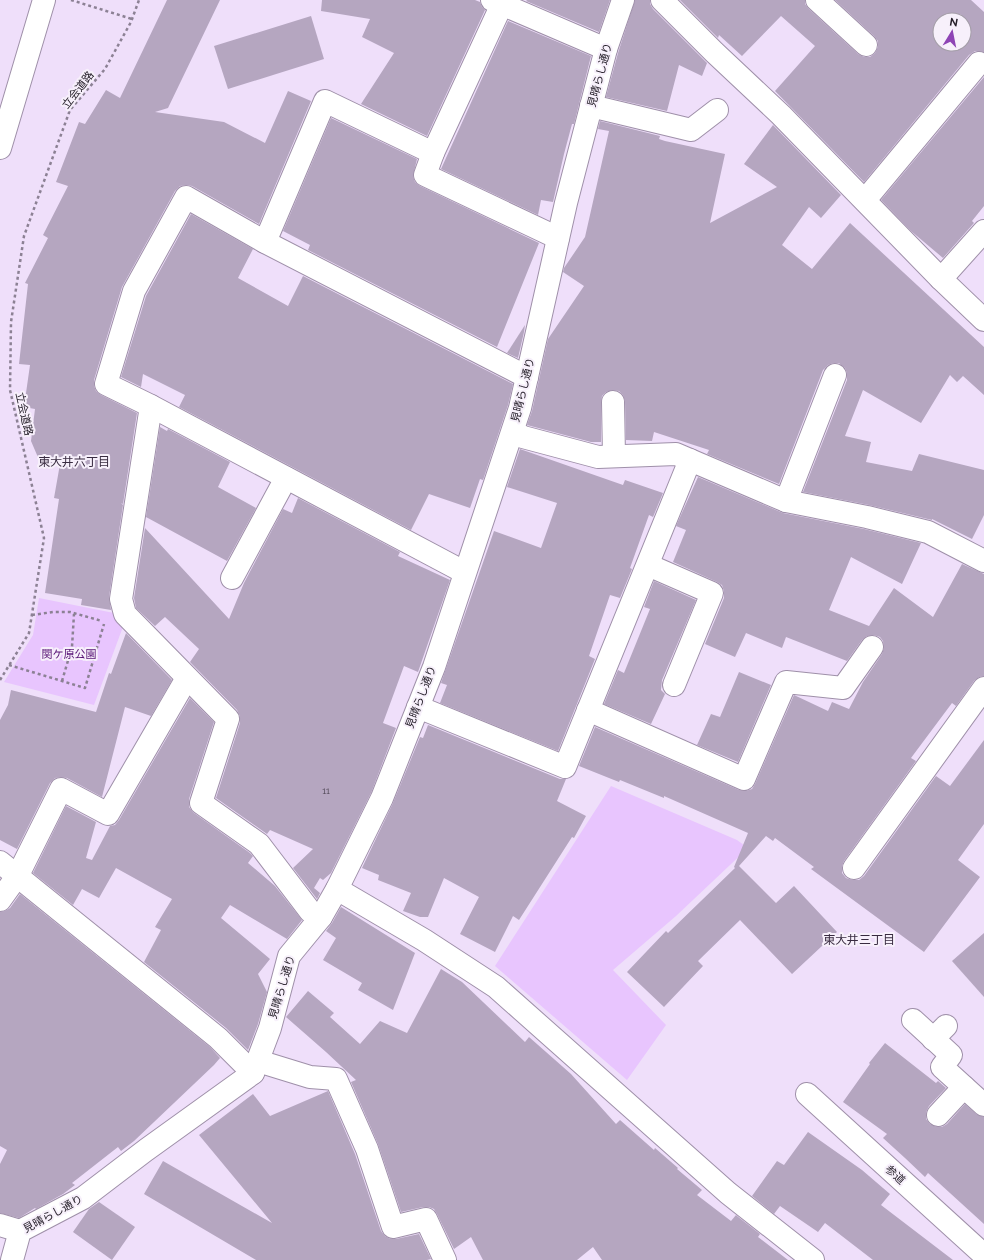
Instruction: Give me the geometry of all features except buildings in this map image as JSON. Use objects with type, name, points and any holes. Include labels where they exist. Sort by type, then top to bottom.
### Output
[{"type":"street","points":[[0,148],[44,0]]},
{"type":"street","name":"見晴らし通り","points":[[12,1260],[10,1228],[83,1198],[255,1067],[270,1028],[289,956],[320,917],[337,890],[382,798],[434,667],[464,572],[513,430],[527,377],[558,238],[591,106],[606,49],[623,0]]},
{"type":"street","points":[[662,0],[714,52],[781,115],[984,320]]},
{"type":"street","points":[[817,0],[866,45]]},
{"type":"street","points":[[558,238],[426,175],[497,2],[606,49]]},
{"type":"street","points":[[865,200],[979,63]]},
{"type":"street","points":[[265,242],[325,101],[434,153]]},
{"type":"street","points":[[591,106],[691,130],[717,110]]},
{"type":"street","points":[[464,572],[151,406],[106,384],[134,291],[186,197],[265,242],[527,377]]},
{"type":"street","points":[[941,278],[984,231]]},
{"type":"street","points":[[786,502],[835,375]]},
{"type":"street","points":[[613,402],[614,456]]},
{"type":"street","points":[[151,406],[121,599],[125,614],[228,719],[201,803],[259,844],[310,910],[320,917]]},
{"type":"street","points":[[513,430],[523,437],[598,457],[676,454],[786,502],[867,516],[928,532],[984,561]]},
{"type":"street","points":[[418,708],[565,766],[690,460]]},
{"type":"street","points":[[232,578],[286,478]]},
{"type":"street","points":[[648,564],[712,593],[674,685]]},
{"type":"street","points":[[588,710],[744,779],[786,682],[843,688],[872,647]]},
{"type":"street","points":[[0,900],[18,876],[61,789],[108,814],[187,678]]},
{"type":"street","points":[[854,868],[984,688]]},
{"type":"street","points":[[0,862],[255,1067],[310,1077],[336,1079],[367,1148],[393,1226],[426,1219],[445,1260]]},
{"type":"street","points":[[337,890],[424,940],[496,987],[728,1193],[812,1260]]},
{"type":"street","points":[[913,1020],[940,1032],[951,1055],[942,1067],[984,1105]]},
{"type":"street","points":[[938,1116],[964,1087]]},
{"type":"street","name":"参道","points":[[807,1094],[984,1255]]},
{"type":"path","points":[[71,0],[132,19]]},
{"type":"path","name":"立会道路","points":[[0,680],[30,633],[44,538],[10,390],[11,322],[24,236],[70,110],[105,69],[132,19],[138,0]]},
{"type":"path","points":[[9,666],[85,688],[105,621],[74,614],[53,612],[32,615]]},
{"type":"path","points":[[62,681],[72,646],[74,614]]},
{"type":"green space","name":"関ケ原公園","points":[[39,598],[114,613],[124,624],[94,705],[4,682],[33,635]]},
{"type":"green space","points":[[611,786],[737,840],[748,848],[676,916],[613,970],[666,1025],[627,1080],[495,966]]},
{"type":"district","name":"東大井六丁目","points":[[74,462]]},
{"type":"district","name":"東大井三丁目","points":[[859,940]]}]
